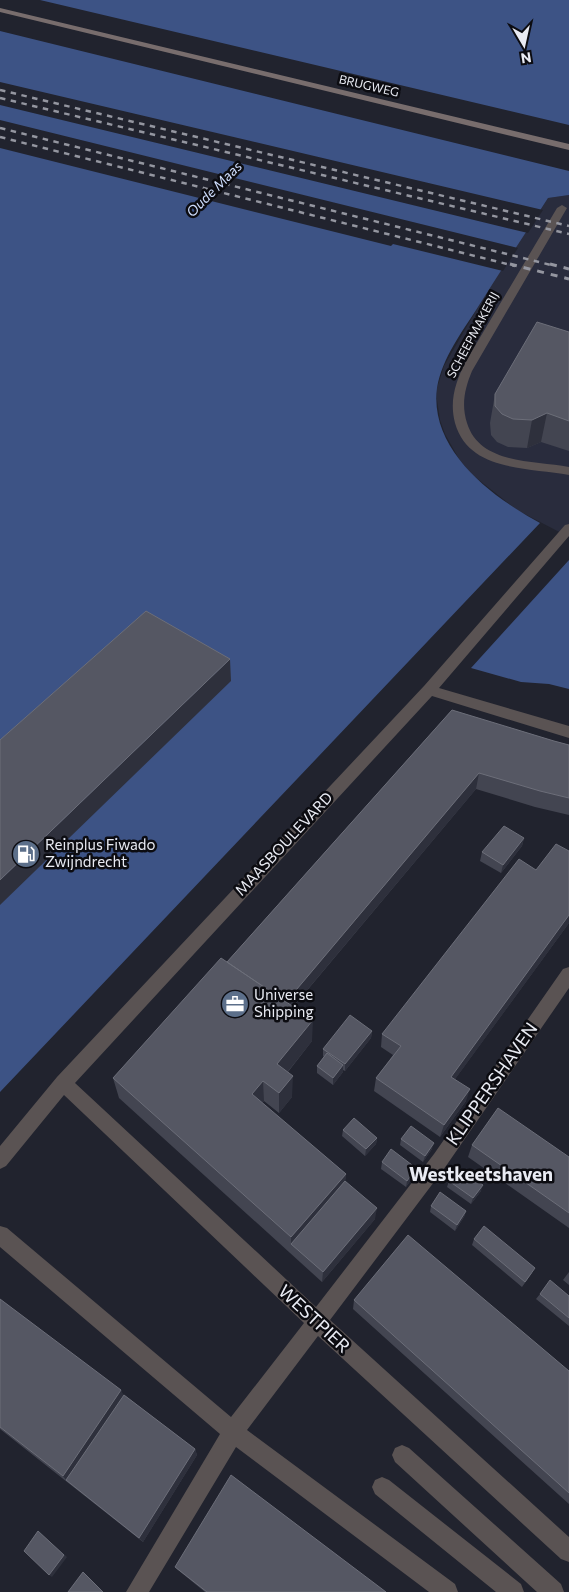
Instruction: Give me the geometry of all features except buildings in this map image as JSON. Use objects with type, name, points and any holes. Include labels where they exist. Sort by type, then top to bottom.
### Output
[{"type":"main road","name":"BRUGWEG","points":[[0,10],[569,147]]},
{"type":"street","name":"SCHEEPMAKERIJ","points":[[562,208],[474,360],[460,388],[458,401],[460,417],[465,431],[473,446],[484,453],[518,464],[547,466],[569,471]]},
{"type":"street","name":"MAASBOULEVARD","points":[[0,1160],[63,1083],[393,726],[429,690],[569,528]]},
{"type":"street","points":[[429,690],[569,732]]},
{"type":"street","name":"KLIPPERSHAVEN","points":[[137,1592],[233,1432],[440,1160],[569,974]]},
{"type":"street","name":"WESTPIER","points":[[63,1083],[316,1322],[569,1550]]},
{"type":"street","points":[[0,1235],[233,1432],[447,1592]]},
{"type":"street","points":[[402,1455],[553,1592]]},
{"type":"street","points":[[382,1487],[513,1592]]},
{"type":"shaded area","points":[[569,195],[569,537],[517,510],[470,473],[459,459],[445,434],[440,420],[437,388],[444,366],[489,288],[548,198]]},
{"type":"water","name":"Oude Maas","points":[[0,0],[569,0],[569,195],[548,198],[453,346],[443,366],[437,388],[437,411],[443,432],[453,451],[484,485],[503,500],[540,523],[0,1092]]},
{"type":"water","points":[[569,560],[569,689],[549,684],[521,682],[471,668]]},
{"type":"pier","points":[[0,0],[40,0],[569,125],[569,171],[0,31]]},
{"type":"pier","points":[[0,82],[543,210],[528,233],[0,105]]},
{"type":"pier","points":[[0,120],[518,248],[503,271],[393,244],[391,246],[0,148]]},
{"type":"railway","points":[[0,90],[569,226]]},
{"type":"railway","points":[[0,98],[569,234]]},
{"type":"railway","points":[[0,128],[555,266]]},
{"type":"railway","points":[[0,137],[515,266]]},
{"type":"railway","points":[[510,264],[569,279]]},
{"type":"railway","points":[[550,264],[569,269]]},
{"type":"place","name":"Reinplus Fiwado Zwijndrecht","points":[[26,854]]},
{"type":"place","name":"Universe Shipping","points":[[235,1004]]},
{"type":"district","name":"Westkeetshaven","points":[[481,1174]]}]
